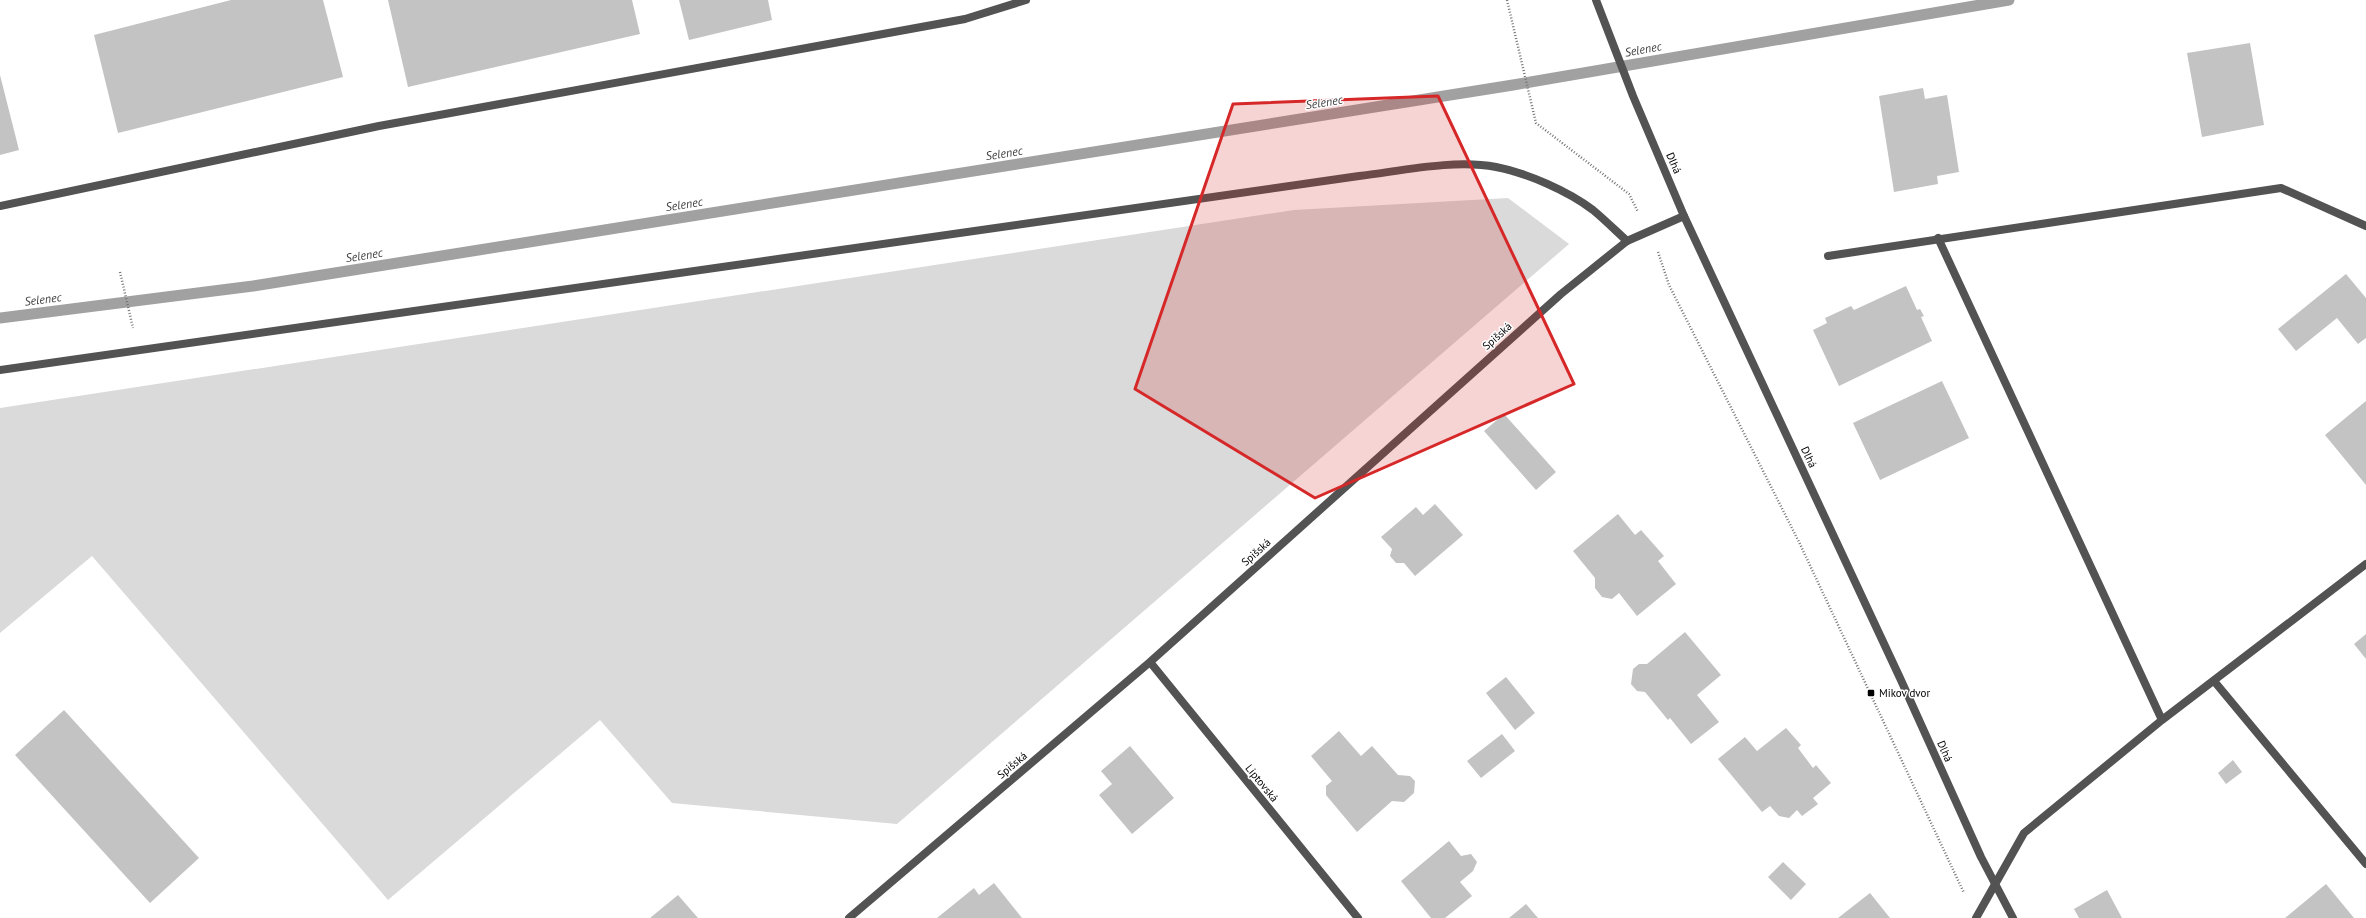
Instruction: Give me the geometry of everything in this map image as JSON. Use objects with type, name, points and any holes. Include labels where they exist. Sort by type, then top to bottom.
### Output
[{"type":"street","points":[[0,206],[379,126],[965,19],[1026,0]]},
{"type":"street","name":"Dlhá","points":[[1596,0],[1633,96],[1684,216],[1996,885],[2013,918]]},
{"type":"street","points":[[0,370],[1343,178],[1463,165],[1495,167],[1524,174],[1552,187],[1592,210],[1627,241]]},
{"type":"street","points":[[1828,256],[1938,238],[2281,188],[2366,226]]},
{"type":"street","name":"Spišská","points":[[849,918],[1150,662],[1560,294],[1627,241],[1684,216]]},
{"type":"street","points":[[1938,238],[2162,720]]},
{"type":"street","points":[[1976,918],[2024,833],[2162,720],[2366,564]]},
{"type":"street","name":"Liptovská","points":[[1150,662],[1358,918]]},
{"type":"street","points":[[2214,681],[2366,864]]},
{"type":"path","points":[[1507,0],[1525,72],[1531,108],[1536,123],[1629,194]]},
{"type":"path","points":[[1664,265],[1669,285],[1799,542],[1965,897]]},
{"type":"path","points":[[120,272],[131,321]]},
{"type":"highlighted area","points":[[1438,96],[1574,384],[1315,498],[1135,389],[1233,104]]},
{"type":"shaded area","points":[[1508,198],[1569,244],[897,824],[672,803],[600,720],[388,900],[92,556],[0,633],[0,408],[1294,210]]},
{"type":"building","points":[[231,0],[323,0],[343,77],[118,133],[94,35]]},
{"type":"building","points":[[388,0],[632,0],[640,34],[408,87]]},
{"type":"building","points":[[679,0],[768,0],[772,20],[689,40]]},
{"type":"building","points":[[2250,43],[2264,125],[2202,137],[2187,53]]},
{"type":"building","points":[[0,75],[19,150],[0,155]]},
{"type":"building","points":[[1923,88],[1925,99],[1947,95],[1959,172],[1937,176],[1938,184],[1894,192],[1879,96]]},
{"type":"building","points":[[2346,274],[2366,298],[2366,338],[2358,344],[2337,318],[2296,351],[2278,329]]},
{"type":"building","points":[[1906,286],[1917,310],[1920,309],[1924,316],[1921,317],[1932,341],[1839,386],[1813,330],[1827,323],[1825,318],[1851,306],[1854,310]]},
{"type":"building","points":[[1942,381],[1969,438],[1880,480],[1853,423]]},
{"type":"building","points":[[2366,401],[2366,485],[2325,435]]},
{"type":"building","points":[[1504,414],[1556,472],[1536,490],[1484,431]]},
{"type":"building","points":[[1435,504],[1463,535],[1415,576],[1404,563],[1396,563],[1390,556],[1392,549],[1381,537],[1416,507],[1423,515]]},
{"type":"building","points":[[1618,514],[1635,535],[1641,530],[1664,556],[1658,561],[1676,584],[1637,616],[1619,593],[1612,599],[1602,597],[1595,588],[1595,578],[1573,551]]},
{"type":"building","points":[[1685,632],[1721,675],[1697,695],[1719,722],[1691,744],[1670,718],[1668,720],[1645,692],[1637,691],[1631,684],[1633,669],[1639,664],[1647,664]]},
{"type":"building","points":[[2366,634],[2366,659],[2354,644]]},
{"type":"building","points":[[1506,677],[1535,713],[1515,730],[1486,693]]},
{"type":"building","points":[[64,710],[199,858],[150,903],[15,755]]},
{"type":"building","points":[[1786,728],[1801,745],[1798,748],[1813,768],[1816,765],[1831,783],[1813,798],[1818,804],[1802,816],[1797,810],[1789,818],[1779,816],[1770,806],[1762,812],[1718,759],[1745,737],[1757,751]]},
{"type":"building","points":[[1339,731],[1361,756],[1372,746],[1398,775],[1410,776],[1415,781],[1414,793],[1404,802],[1392,801],[1357,832],[1326,795],[1326,786],[1332,781],[1311,756]]},
{"type":"building","points":[[1502,734],[1515,751],[1481,778],[1467,761]]},
{"type":"building","points":[[1130,746],[1174,798],[1132,834],[1099,795],[1112,784],[1101,771]]},
{"type":"building","points":[[2233,760],[2242,772],[2226,784],[2218,773]]},
{"type":"building","points":[[1449,841],[1461,856],[1471,854],[1477,862],[1473,871],[1460,882],[1472,896],[1445,918],[1431,918],[1401,881]]},
{"type":"building","points":[[1783,862],[1806,884],[1791,900],[1768,877]]},
{"type":"building","points":[[994,883],[1022,918],[937,918],[974,888],[979,895]]},
{"type":"building","points":[[2326,884],[2354,918],[2285,918]]},
{"type":"building","points":[[2107,890],[2122,918],[2079,918],[2074,909]]},
{"type":"building","points":[[1870,893],[1890,918],[1838,918]]},
{"type":"building","points":[[678,895],[698,918],[650,918]]},
{"type":"building","points":[[1526,904],[1538,918],[1509,918]]},
{"type":"waterway","name":"Selenec","points":[[0,318],[253,286],[1513,85],[2009,0]]},
{"type":"place","name":"Mikov dvor","points":[[1871,693]]}]
